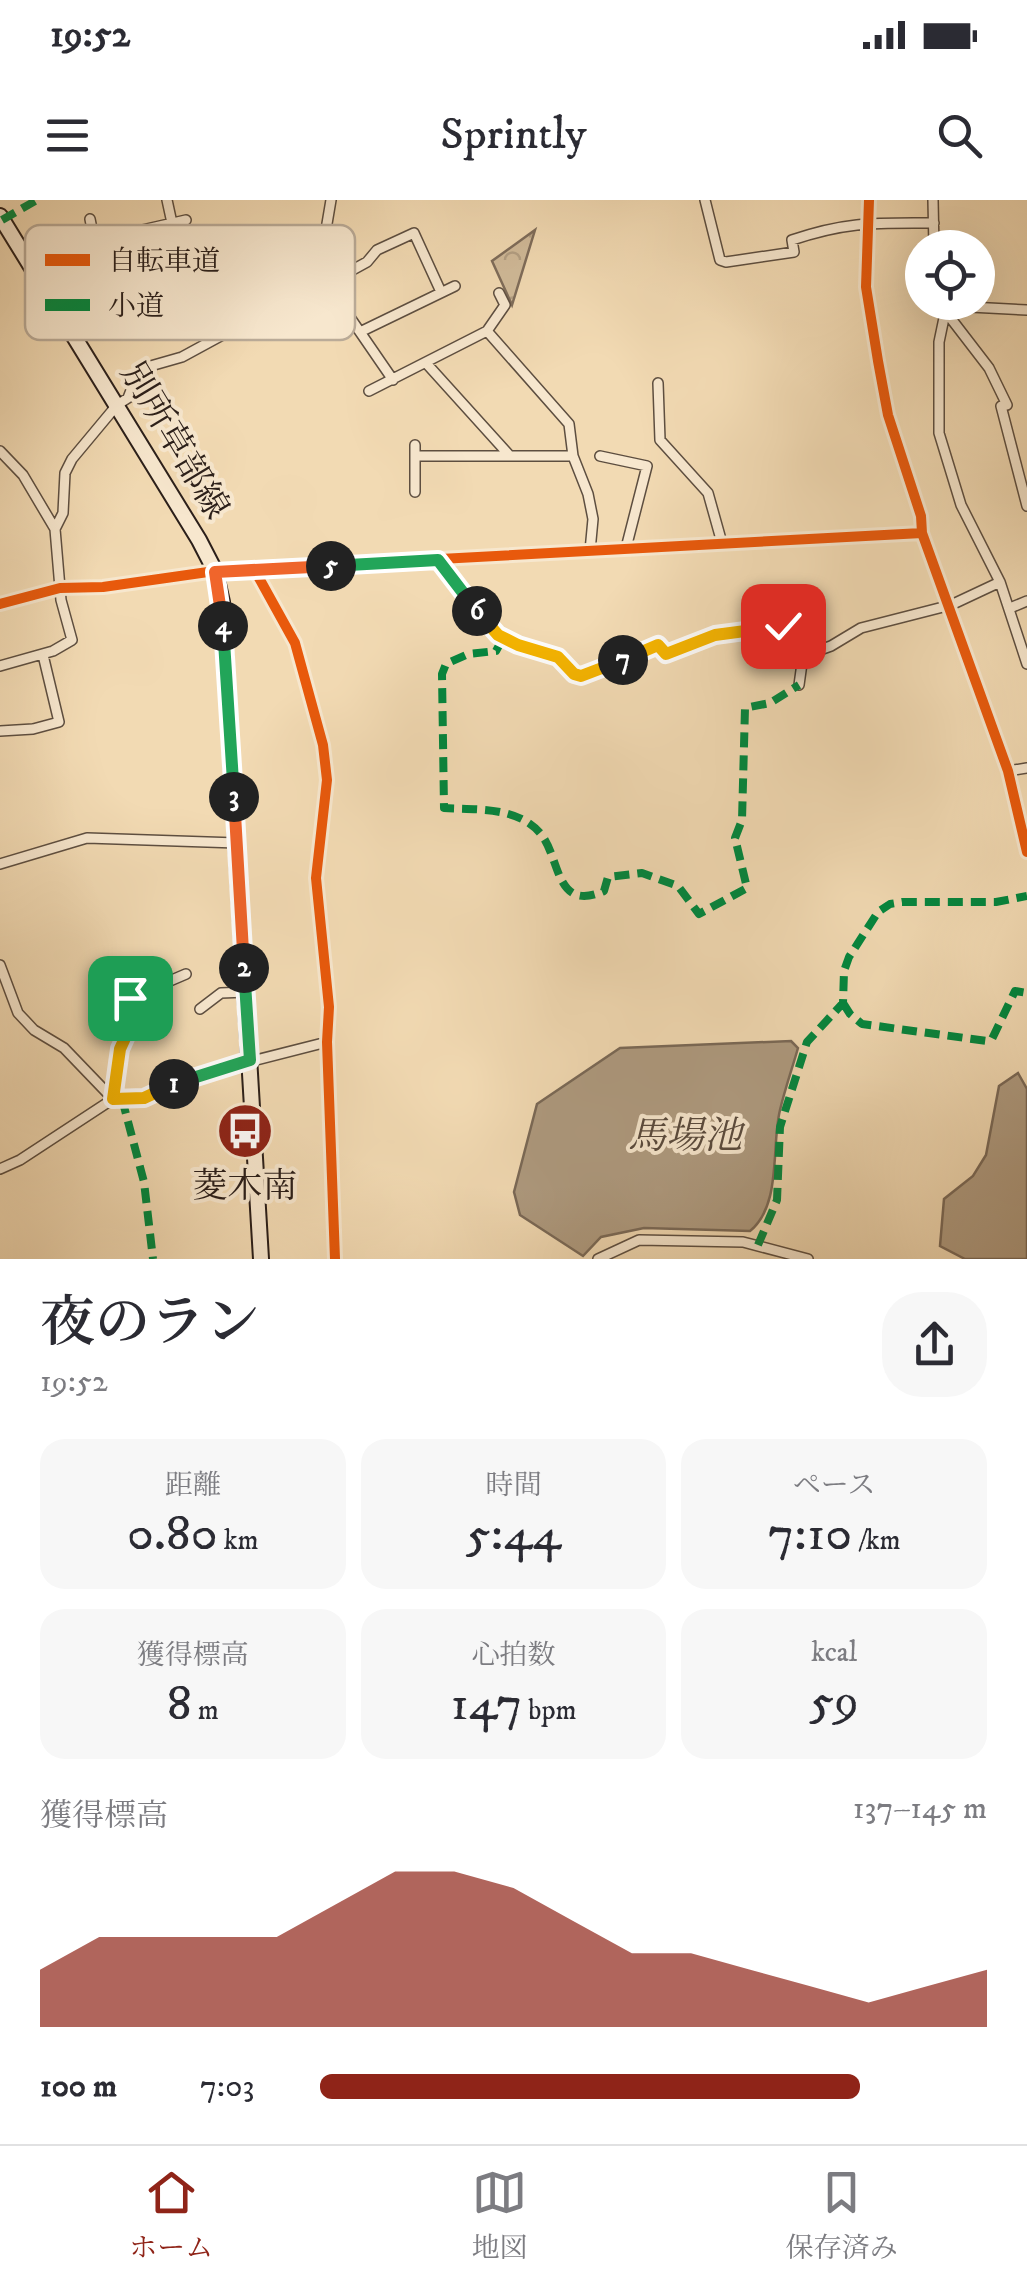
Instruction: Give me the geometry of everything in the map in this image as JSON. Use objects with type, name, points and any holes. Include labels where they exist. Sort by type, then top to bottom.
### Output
[{"type":"main road","name":"別所草部線","points":[[1,219],[25,257]]},
{"type":"main road","name":"別所草部線","points":[[77,340],[190,524],[215,572],[222,602],[261,1259]]},
{"type":"street","points":[[167,200],[172,223]]},
{"type":"street","points":[[326,225],[330,200]]},
{"type":"street","points":[[705,200],[720,260],[726,262],[794,252],[792,240],[834,226],[934,223]]},
{"type":"street","points":[[868,200],[866,287],[888,415],[922,532],[1008,771],[1027,852]]},
{"type":"street","points":[[933,200],[934,230]]},
{"type":"street","points":[[90,220],[91,225]]},
{"type":"street","points":[[164,225],[186,220]]},
{"type":"street","points":[[355,269],[368,262],[377,250],[414,234],[441,292]]},
{"type":"street","points":[[360,332],[455,286]]},
{"type":"street","points":[[370,392],[486,332],[504,304],[499,293]]},
{"type":"street","points":[[995,309],[1027,310]]},
{"type":"street","points":[[945,320],[939,342],[940,433],[961,505],[1000,582],[1027,664]]},
{"type":"street","points":[[949,320],[990,368],[1004,405],[1027,506]]},
{"type":"street","points":[[355,325],[394,380]]},
{"type":"street","points":[[486,332],[569,424],[593,520],[590,551]]},
{"type":"street","points":[[56,529],[63,513],[66,473],[72,459],[117,404],[128,398],[136,375],[213,340]]},
{"type":"street","points":[[426,363],[510,456]]},
{"type":"street","points":[[658,383],[660,440],[708,492],[722,543]]},
{"type":"street","points":[[416,492],[416,450],[574,456]]},
{"type":"street","points":[[0,451],[24,476],[56,529],[60,588],[72,640],[43,654],[0,666]]},
{"type":"street","points":[[600,456],[647,466],[626,548]]},
{"type":"street","points":[[0,604],[60,588],[103,587],[215,572],[922,532]]},
{"type":"street","points":[[438,560],[498,635],[558,657],[574,674],[581,676],[658,645],[666,654],[715,635],[783,626],[803,656],[799,685]]},
{"type":"street","points":[[60,563],[73,588]]},
{"type":"street","points":[[254,569],[295,643],[322,745],[327,780],[316,878],[329,1007],[335,1259]]},
{"type":"street","points":[[803,656],[831,646],[861,628],[951,605],[1000,582]]},
{"type":"street","points":[[1010,608],[1027,601]]},
{"type":"street","points":[[0,731],[59,722],[43,654]]},
{"type":"street","points":[[1008,771],[1027,768]]},
{"type":"street","points":[[0,864],[87,838],[237,844]]},
{"type":"street","points":[[1,969],[18,1013],[34,1030],[64,1048],[113,1099]]},
{"type":"street","points":[[113,1099],[120,1049],[135,1016],[130,998],[186,974]]},
{"type":"street","points":[[200,1009],[221,993],[246,992]]},
{"type":"street","points":[[0,1170],[113,1099],[144,1098],[193,1076],[327,1042]]},
{"type":"street","points":[[598,1259],[639,1240],[742,1242],[808,1259]]},
{"type":"green space","points":[[535,230],[512,305],[492,261]]},
{"type":"water","name":"馬場池","points":[[791,1041],[798,1048],[777,1124],[771,1191],[760,1220],[750,1231],[644,1228],[601,1237],[583,1256],[520,1215],[514,1192],[537,1104],[620,1048]]},
{"type":"water","points":[[1018,1073],[1027,1089],[1027,1259],[965,1259],[940,1246],[944,1199],[973,1176],[986,1155],[999,1086]]},
{"type":"marked path","points":[[2,220],[37,200]]},
{"type":"marked path","points":[[503,638],[496,651],[468,654],[446,664],[442,674],[444,808],[495,811],[531,824],[547,843],[567,889],[576,895],[604,891],[608,877],[642,873],[678,886],[699,914],[747,888],[735,838],[742,820],[745,708],[770,703],[799,685]]},
{"type":"marked path","points":[[758,1245],[777,1200],[780,1127],[807,1042],[843,1003],[844,971],[849,957],[878,912],[902,902],[996,902],[1027,896]]},
{"type":"marked path","points":[[843,1003],[862,1024],[987,1041],[992,1039],[1015,991],[1027,993]]},
{"type":"marked path","points":[[122,1099],[144,1182],[153,1259]]},
{"type":"cycle path","points":[[869,200],[866,287],[888,415],[921,516],[922,533],[1008,771],[1027,852]]},
{"type":"cycle path","points":[[0,604],[60,588],[103,587],[215,571],[922,533]]},
{"type":"cycle path","points":[[254,569],[295,643],[323,745],[327,780],[316,878],[329,1007],[335,1259]]},
{"type":"place","name":"菱木南","points":[[245,1131]]},
{"type":"route","points":[[130,998],[135,1016],[120,1049],[113,1099],[144,1098],[193,1076],[250,1060],[222,602],[215,572],[438,560],[498,635],[558,657],[581,676],[658,645],[666,654],[715,635],[783,626]]}]
